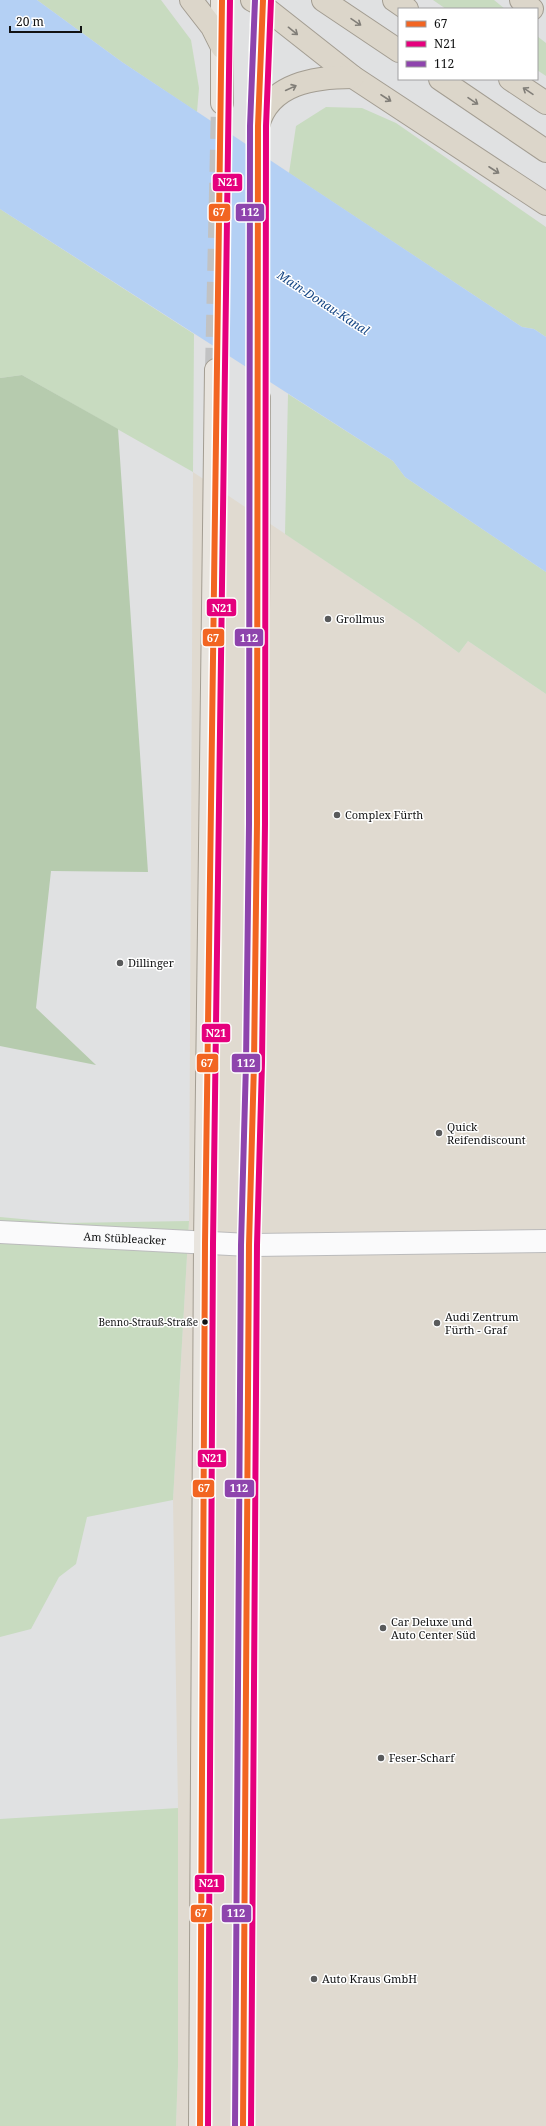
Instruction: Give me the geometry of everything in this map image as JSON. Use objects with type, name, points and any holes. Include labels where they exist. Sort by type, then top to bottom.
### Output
[{"type":"highway","points":[[191,0],[212,27],[222,47]]},
{"type":"highway","points":[[323,0],[398,50]]},
{"type":"highway","points":[[394,0],[406,8]]},
{"type":"highway","points":[[521,0],[531,8]]},
{"type":"highway","points":[[260,2],[353,77],[546,204]]},
{"type":"highway","points":[[538,14],[546,21]]},
{"type":"highway","points":[[258,126],[261,114],[267,105],[277,95],[292,87],[317,79],[353,77]]},
{"type":"highway","points":[[441,80],[546,151]]},
{"type":"highway","points":[[512,80],[546,103]]},
{"type":"main road","points":[[222,0],[222,103]]},
{"type":"main road","points":[[258,126],[260,2]]},
{"type":"main road","points":[[200,2126],[205,1244],[216,370]]},
{"type":"main road","points":[[243,2126],[249,1245],[254,1063],[257,816],[258,398]]},
{"type":"street","name":"Am Stübleacker","points":[[0,1232],[205,1244],[249,1245]]},
{"type":"street","points":[[249,1245],[546,1241]]},
{"type":"shaded area","points":[[193,472],[418,623],[459,653],[468,641],[546,694],[546,2126],[176,2126],[178,2067],[178,1808],[173,1500],[189,1221]]},
{"type":"green space","points":[[37,0],[161,0],[191,40],[199,88],[197,112],[122,62]]},
{"type":"green space","points":[[433,0],[494,0],[504,8],[445,8]]},
{"type":"green space","points":[[538,37],[546,43],[546,76],[538,71]]},
{"type":"green space","points":[[326,107],[362,108],[396,123],[546,227],[546,337],[534,329],[522,327],[289,173],[296,126]]},
{"type":"green space","points":[[0,209],[194,334],[193,472],[22,375],[0,378]]},
{"type":"green space","points":[[22,375],[118,429],[148,872],[51,871],[36,1008],[96,1065],[0,1046],[0,378]]},
{"type":"green space","points":[[288,394],[393,461],[405,477],[546,572],[546,694],[468,641],[459,653],[418,623],[285,534]]},
{"type":"green space","points":[[0,1217],[65,1223],[189,1221],[173,1500],[87,1517],[76,1564],[59,1577],[31,1629],[0,1637]]},
{"type":"green space","points":[[178,1808],[178,2067],[176,2126],[0,2126],[0,1819]]},
{"type":"water","name":"Main-Donau-Kanal","points":[[0,0],[37,0],[122,62],[522,327],[534,329],[546,337],[546,572],[405,477],[393,461],[0,209]]},
{"type":"tunnel","points":[[216,370],[222,103]]},
{"type":"tunnel","points":[[258,126],[259,398]]},
{"type":"transit line","name":"67","points":[[200,2126],[205,1244],[222,0]]},
{"type":"transit line","name":"N21","points":[[208,2126],[213,1244],[230,0]]},
{"type":"transit line","name":"112","points":[[235,2126],[241,1245],[246,1063],[249,824],[250,126],[255,0]]},
{"type":"transit line","name":"67","points":[[243,2126],[249,1245],[254,1063],[257,824],[258,126],[263,0]]},
{"type":"transit line","name":"N21","points":[[251,2126],[257,1245],[262,1063],[265,824],[266,126],[271,0]]},
{"type":"place","name":"Grollmus","points":[[328,619]]},
{"type":"place","name":"Complex Fürth","points":[[337,815]]},
{"type":"place","name":"Dillinger","points":[[120,963]]},
{"type":"place","name":"Quick Reifendiscount","points":[[439,1133]]},
{"type":"place","name":"Benno-Strauß-Straße","points":[[205,1322]]},
{"type":"place","name":"Audi Zentrum Fürth - Graf","points":[[437,1323]]},
{"type":"place","name":"Car Deluxe und Auto Center Süd","points":[[383,1628]]},
{"type":"place","name":"Feser-Scharf","points":[[381,1758]]},
{"type":"place","name":"Auto Kraus GmbH","points":[[314,1979]]}]
